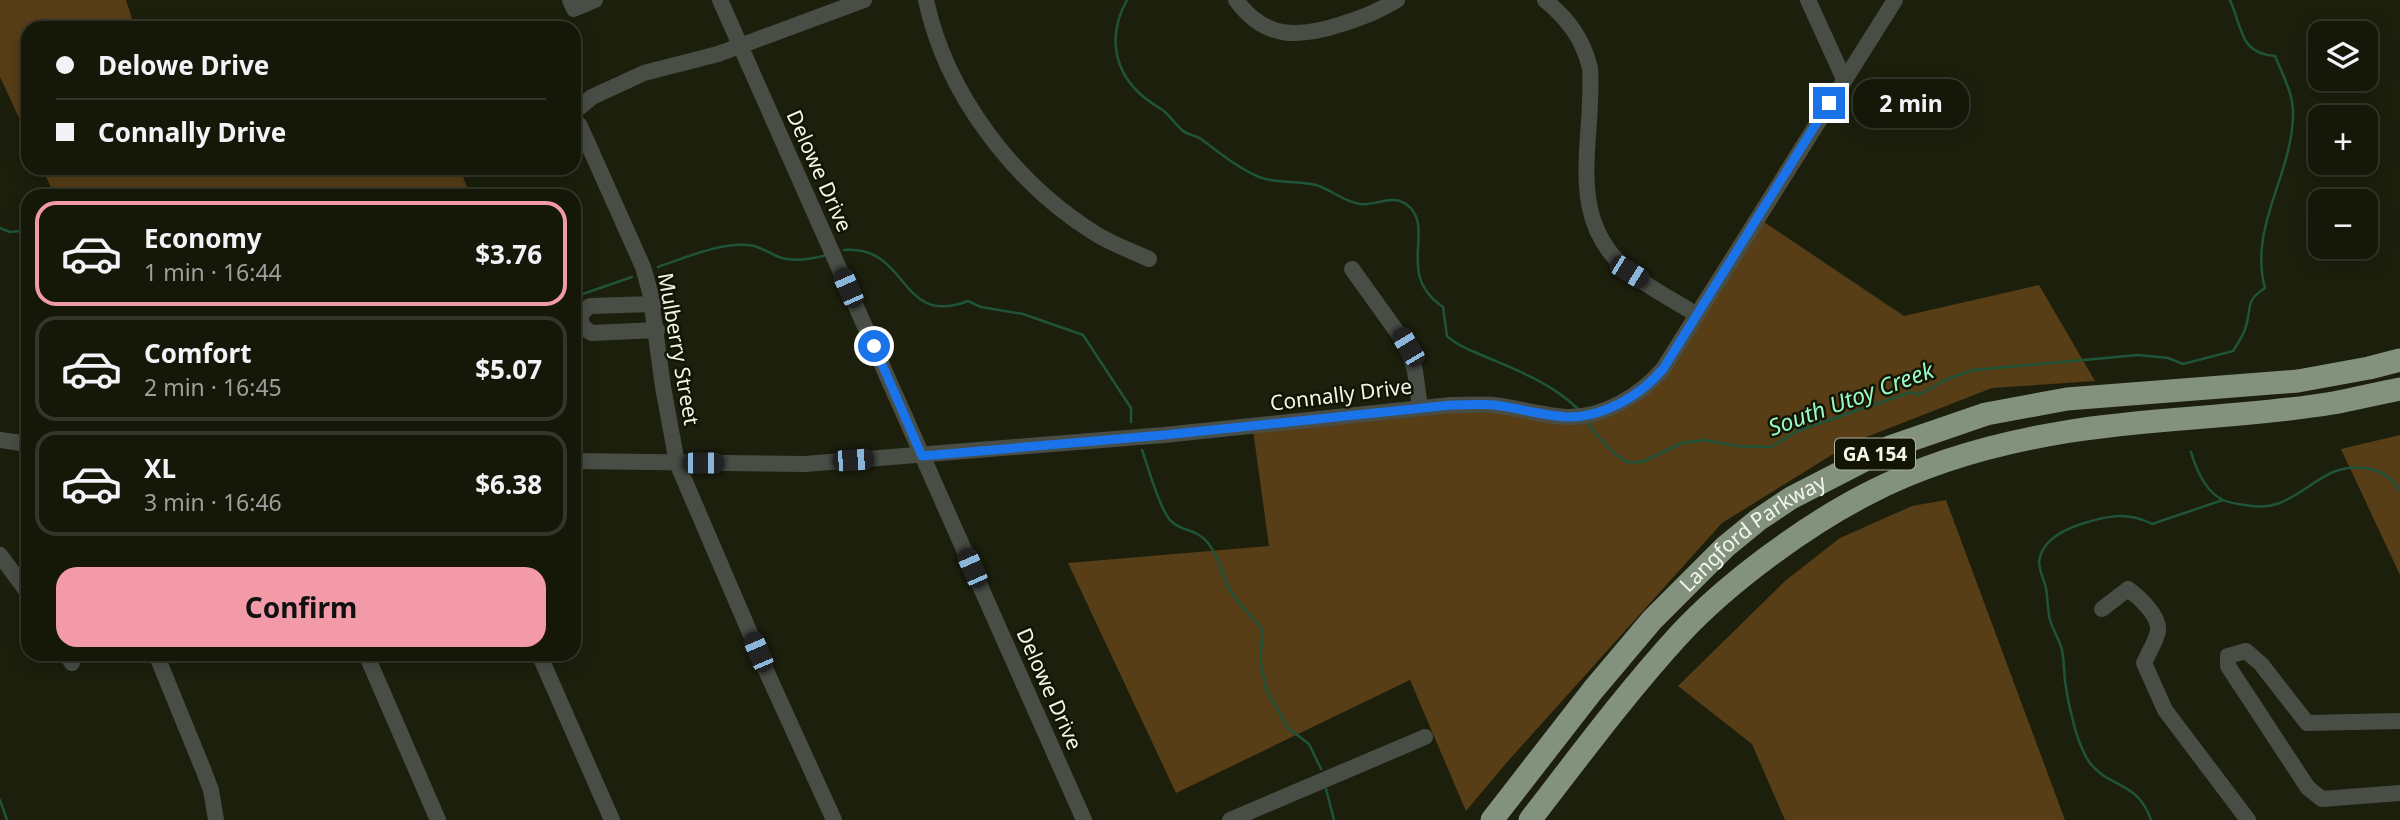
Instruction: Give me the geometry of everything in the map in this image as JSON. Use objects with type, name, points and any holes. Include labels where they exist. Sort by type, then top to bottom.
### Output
[{"type":"highway","name":"Langford Parkway","points":[[1492,820],[1593,690],[1652,620],[1726,547],[1758,520],[1791,498],[1890,447],[1986,414],[2067,399],[2298,381],[2400,360]]},
{"type":"highway","name":"Langford Parkway","points":[[1530,820],[1601,728],[1680,634],[1743,576],[1806,531],[1868,493],[1936,465],[2001,445],[2065,432],[2167,418],[2257,412],[2333,403],[2400,388]]},
{"type":"street","points":[[570,0],[574,9],[595,0]]},
{"type":"street","name":"Delowe Drive","points":[[720,0],[1084,820]]},
{"type":"street","points":[[581,106],[592,97],[644,73],[740,46],[864,0]]},
{"type":"street","points":[[926,0],[930,22],[944,61],[965,100],[991,138],[1023,174],[1065,212],[1097,235],[1149,259]]},
{"type":"street","points":[[1236,0],[1256,22],[1292,35],[1313,34],[1364,18],[1397,0]]},
{"type":"street","points":[[1545,0],[1576,32],[1590,68],[1585,188],[1590,213],[1599,236],[1612,255],[1629,272],[1697,315]]},
{"type":"street","points":[[1808,0],[1844,79]]},
{"type":"street","name":"Connally Drive","points":[[581,461],[805,464],[1164,435],[1420,407],[1493,405],[1568,417],[1599,412],[1637,394],[1663,369],[1895,0]]},
{"type":"street","name":"Mulberry Street","points":[[581,143],[643,267],[654,304],[663,387],[677,463],[834,820]]},
{"type":"street","points":[[1352,269],[1408,347],[1415,370],[1420,407]]},
{"type":"street","points":[[581,316],[582,311],[590,306],[654,304]]},
{"type":"street","points":[[581,322],[584,328],[592,332],[657,330]]},
{"type":"street","points":[[0,440],[21,443]]},
{"type":"street","points":[[0,555],[21,584]]},
{"type":"street","points":[[2102,609],[2128,589],[2149,610],[2157,622],[2158,630],[2144,663],[2165,710],[2248,820]]},
{"type":"street","points":[[2400,721],[2307,723],[2261,664],[2246,650],[2228,656],[2228,666],[2308,789],[2322,799],[2400,793]]},
{"type":"street","points":[[159,661],[211,790],[216,820]]},
{"type":"street","points":[[369,661],[438,820]]},
{"type":"street","points":[[542,661],[612,820]]},
{"type":"street","points":[[1230,820],[1425,737]]},
{"type":"shaded area","points":[[0,0],[126,0],[133,21],[21,21],[21,122],[0,77]]},
{"type":"shaded area","points":[[45,175],[462,175],[468,189],[52,189]]},
{"type":"shaded area","points":[[1755,216],[1904,316],[2039,285],[2095,381],[1992,388],[1851,443],[1722,523],[1466,811],[1410,680],[1176,793],[1068,563],[1269,546],[1253,430],[1428,409],[1596,419],[1654,385]]},
{"type":"shaded area","points":[[2400,435],[2400,575],[2341,449]]},
{"type":"shaded area","points":[[1946,500],[2065,820],[1785,820],[1752,744],[1678,686],[1785,581],[1840,538],[1912,506]]},
{"type":"waterway","name":"South Utoy Creek","points":[[1127,0],[1117,24],[1116,48],[1123,71],[1141,95],[1164,111],[1184,132],[1201,139],[1259,177],[1316,185],[1360,204],[1389,200],[1406,204],[1415,214],[1418,225],[1418,266],[1421,280],[1428,294],[1443,307],[1447,336],[1465,348],[1546,385],[1578,409]]},
{"type":"waterway","points":[[2183,364],[2233,351],[2245,329],[2252,300],[2265,288],[2261,265],[2262,243],[2291,134],[2291,98],[2275,56],[2263,54],[2248,45],[2230,0]]},
{"type":"waterway","points":[[0,228],[10,232],[21,231]]},
{"type":"waterway","points":[[658,267],[731,245],[754,246],[790,259],[827,255]]},
{"type":"waterway","points":[[844,250],[865,252],[881,260],[915,295],[928,304],[945,306],[968,301],[981,307],[1023,314],[1083,335],[1131,408],[1131,422]]},
{"type":"waterway","points":[[581,295],[632,277]]},
{"type":"waterway","name":"South Utoy Creek","points":[[1587,420],[1594,432],[1615,454],[1627,462],[1642,462],[1682,443],[1703,440],[1737,446],[1771,447],[1797,431],[1911,392],[1919,395],[1945,380],[1973,370],[2138,355],[2168,358],[2183,364]]},
{"type":"waterway","points":[[1142,450],[1159,498],[1171,521],[1198,534],[1208,543],[1233,595],[1263,630],[1260,659],[1266,689],[1288,728],[1309,744],[1321,769]]},
{"type":"waterway","name":"South Utoy Creek","points":[[2191,452],[2199,473],[2212,492],[2225,501],[2234,503],[2257,507],[2273,505],[2289,499],[2331,473],[2356,467],[2380,472],[2400,491]]},
{"type":"waterway","points":[[2151,820],[2139,798],[2098,771],[2085,756],[2068,701],[2062,650],[2051,624],[2039,562],[2048,542],[2081,524],[2117,516],[2134,517],[2152,524],[2223,500]]},
{"type":"waterway","points":[[1326,789],[1334,820]]},
{"type":"waterway","points":[[0,800],[7,820]]},
{"type":"route","points":[[874,346],[922,456],[1164,435],[1420,407],[1493,405],[1568,417],[1599,412],[1637,394],[1663,369],[1829,103]]}]
